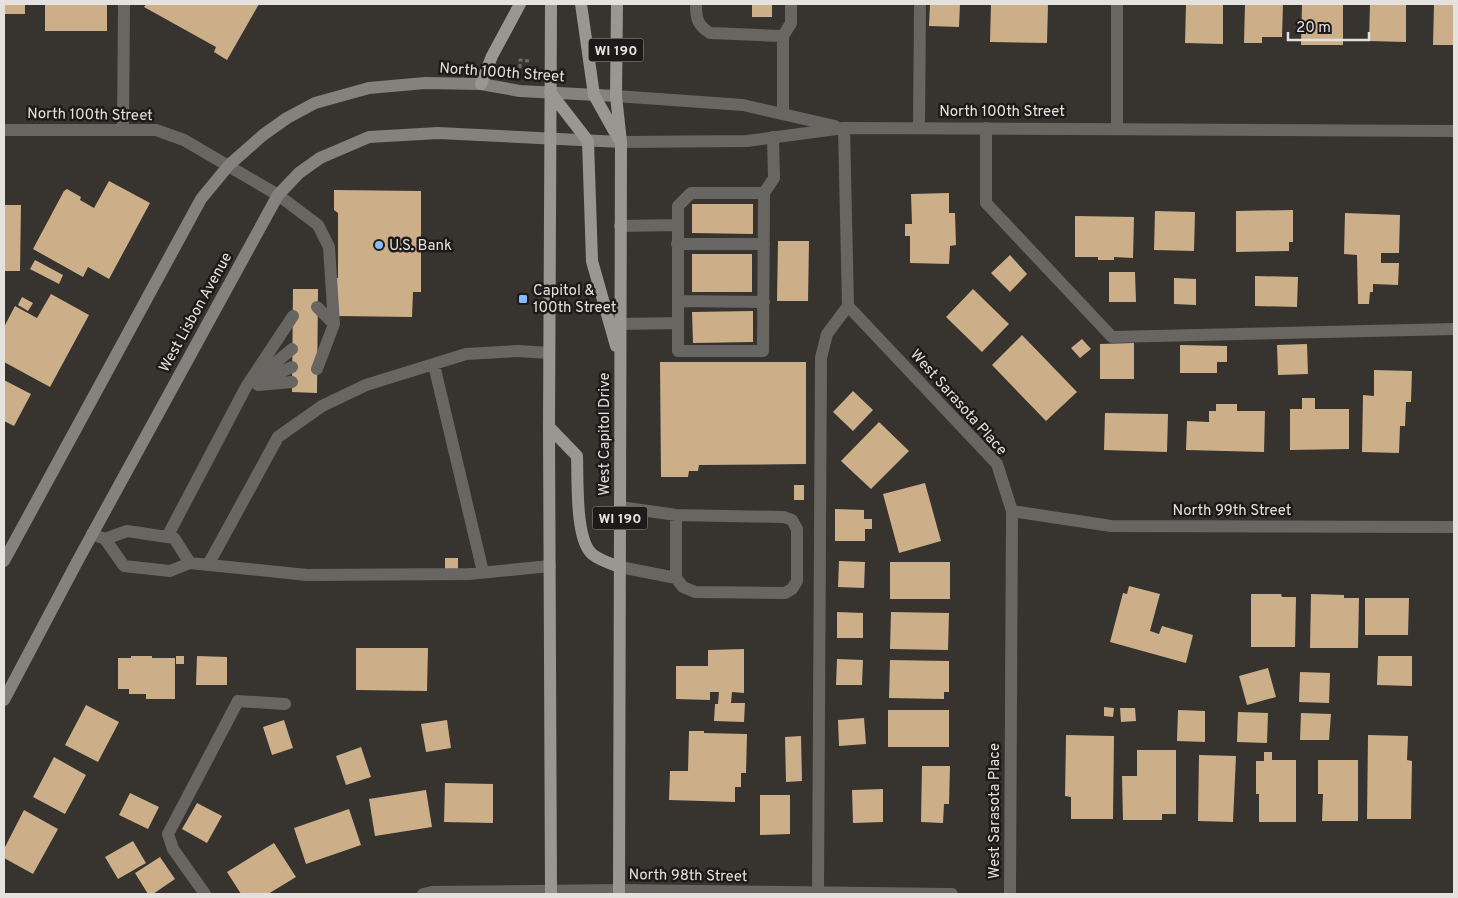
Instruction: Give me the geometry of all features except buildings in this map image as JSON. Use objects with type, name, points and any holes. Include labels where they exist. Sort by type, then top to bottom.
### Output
[{"type":"main road","points":[[481,84],[492,56],[520,4]]},
{"type":"main road","points":[[551,4],[549,353],[551,892]]},
{"type":"main road","points":[[581,4],[594,95],[621,142]]},
{"type":"main road","name":"West Capitol Drive","points":[[617,4],[616,96],[621,142],[619,892]]},
{"type":"main road","name":"North 100th Street","points":[[228,165],[263,135],[287,118],[315,103],[369,88],[425,82],[481,84],[520,91],[616,96]]},
{"type":"main road","points":[[550,92],[588,141],[592,261],[620,363]]},
{"type":"main road","name":"West Lisbon Avenue","points":[[4,700],[92,534],[278,195],[299,173],[320,158],[369,138],[438,132],[550,138]]},
{"type":"main road","name":"North 100th Street","points":[[550,138],[621,142]]},
{"type":"main road","points":[[4,561],[201,199],[228,165]]},
{"type":"main road","points":[[549,427],[577,456],[581,533],[585,546],[592,555],[620,568]]},
{"type":"street","points":[[123,130],[124,4]]},
{"type":"street","points":[[696,4],[696,18],[700,27],[710,33],[782,36]]},
{"type":"street","points":[[784,114],[782,36],[791,23],[791,4]]},
{"type":"street","points":[[919,127],[920,4]]},
{"type":"street","points":[[1117,4],[1117,128]]},
{"type":"street","points":[[616,96],[743,105],[844,128],[848,306],[827,334],[821,358],[820,893]]},
{"type":"street","name":"North 100th Street","points":[[621,142],[747,141],[844,128],[919,127],[1454,131]]},
{"type":"street","points":[[986,128],[986,202],[1112,337],[1454,329]]},
{"type":"street","name":"North 100th Street","points":[[4,130],[156,130],[184,140],[228,165],[278,195],[318,224],[329,247],[334,324]]},
{"type":"street","points":[[764,193],[721,198],[691,193],[678,206],[678,351],[721,346],[763,351],[764,193],[774,178],[773,137]]},
{"type":"street","points":[[620,226],[678,225]]},
{"type":"street","points":[[677,244],[721,239],[764,244]]},
{"type":"street","points":[[678,301],[721,306],[764,302]]},
{"type":"street","name":"West Sarasota Place","points":[[848,306],[996,464],[1012,511],[1010,894]]},
{"type":"street","points":[[317,307],[334,324]]},
{"type":"street","points":[[167,537],[246,387],[293,316]]},
{"type":"street","points":[[318,322],[334,324]]},
{"type":"street","points":[[620,324],[678,323]]},
{"type":"street","points":[[318,339],[334,324]]},
{"type":"street","points":[[317,355],[334,324]]},
{"type":"street","points":[[317,369],[334,324]]},
{"type":"street","points":[[246,387],[293,333]]},
{"type":"street","points":[[246,387],[292,350]]},
{"type":"street","points":[[208,565],[278,437],[322,406],[366,385],[466,354],[518,351],[549,353]]},
{"type":"street","points":[[434,365],[483,572]]},
{"type":"street","points":[[246,387],[292,367]]},
{"type":"street","points":[[246,387],[292,382]]},
{"type":"street","points":[[620,507],[676,515],[784,518],[792,520],[797,529],[797,581],[792,589],[785,593],[695,592],[682,587],[676,578],[676,515]]},
{"type":"street","name":"North 99th Street","points":[[1012,511],[1111,526],[1454,527]]},
{"type":"street","points":[[92,534],[105,538],[127,531],[174,538],[190,563]]},
{"type":"street","points":[[105,538],[124,566],[170,571],[190,563],[308,575],[469,574],[550,566]]},
{"type":"street","points":[[620,568],[676,578]]},
{"type":"street","points":[[206,894],[173,849],[168,834],[238,701],[285,704]]},
{"type":"street","name":"North 98th Street","points":[[423,894],[432,892],[619,892],[952,894]]},
{"type":"path","points":[[520,68],[520,60],[530,61]]},
{"type":"place","name":"U.S. Bank","points":[[379,245]]},
{"type":"place","name":"Capitol & 100th Street","points":[[523,299]]}]
